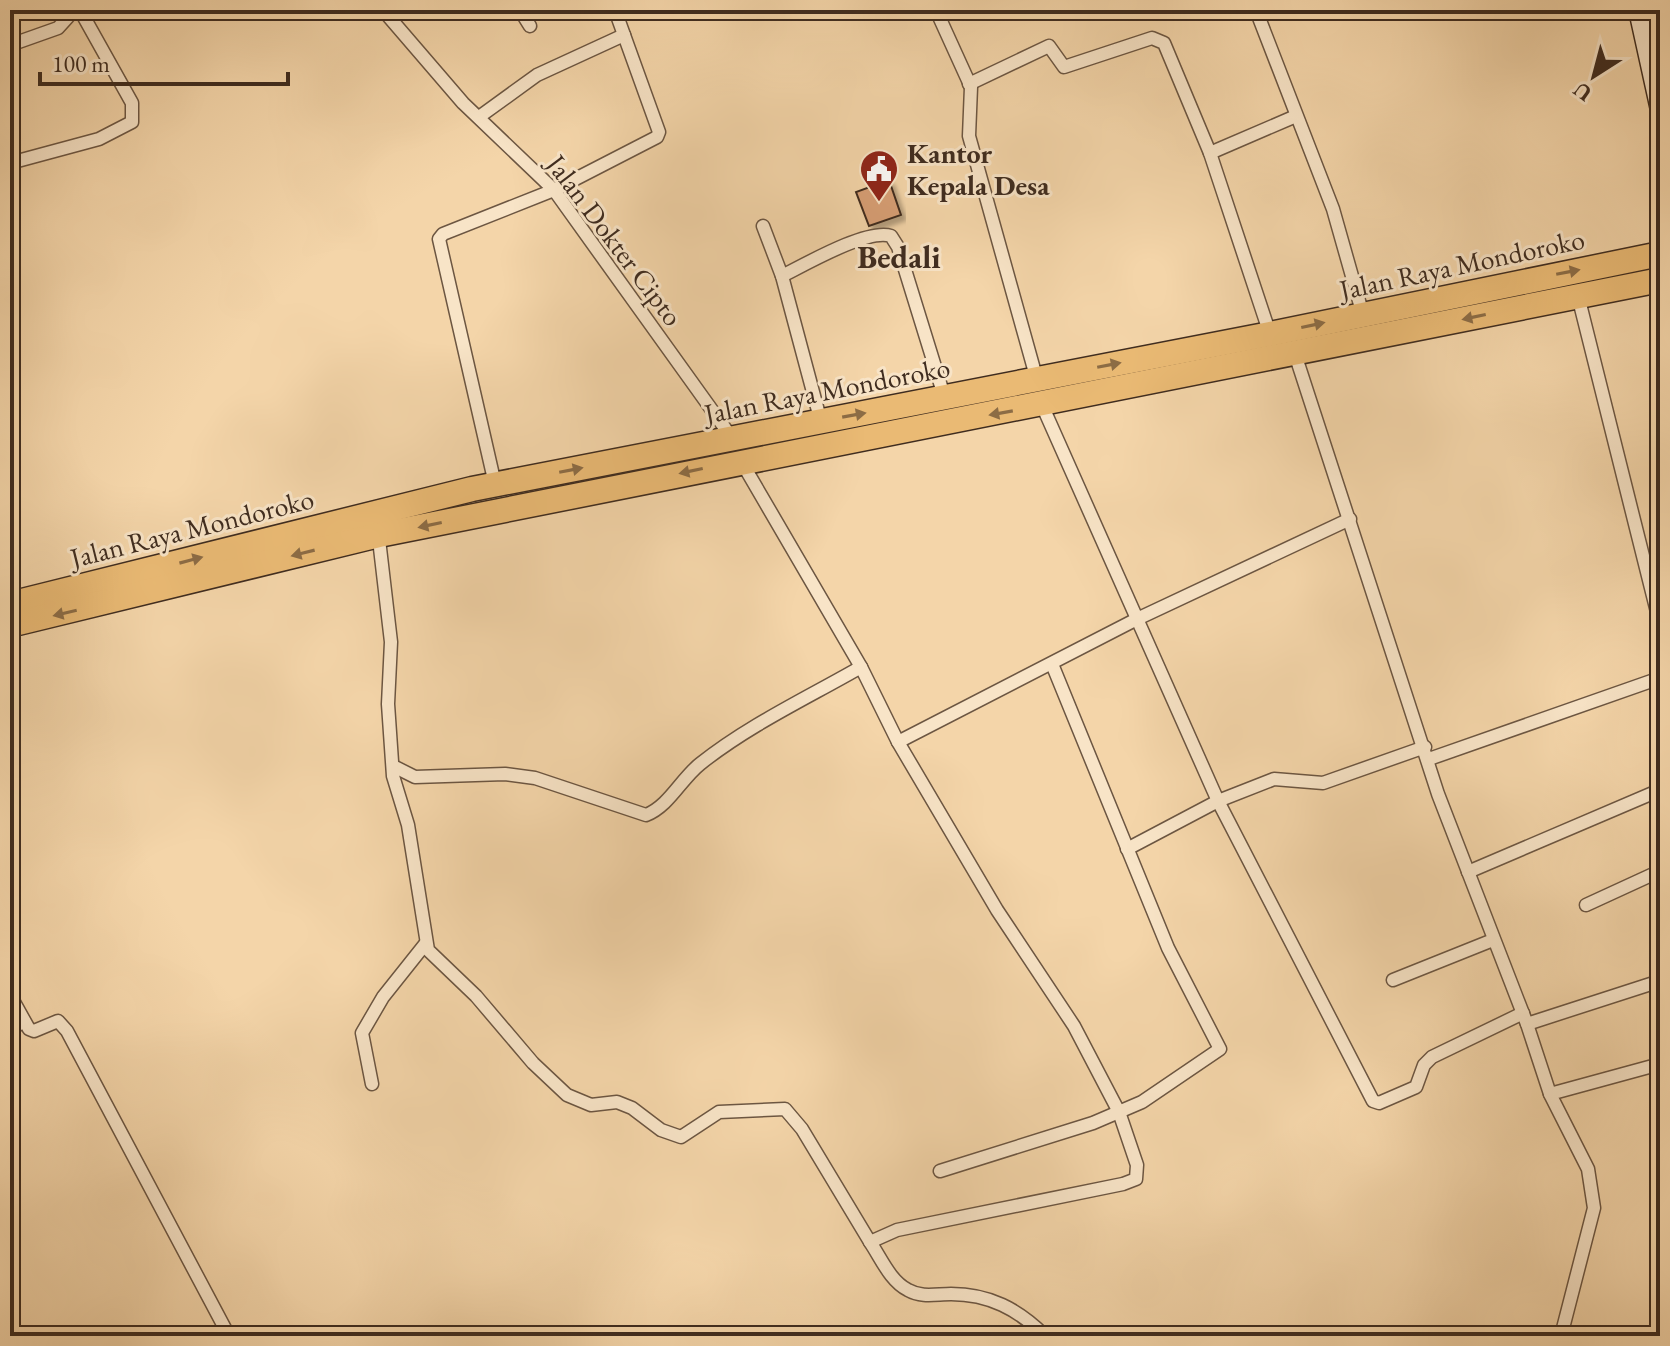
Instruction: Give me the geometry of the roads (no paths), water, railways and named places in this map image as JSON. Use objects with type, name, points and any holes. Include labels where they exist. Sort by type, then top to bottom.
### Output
[{"type":"highway","name":"Jalan Raya Mondoroko","points":[[10,625],[377,524],[495,484],[945,399],[1660,254]]},
{"type":"highway","name":"Jalan Raya Mondoroko","points":[[10,604],[377,524],[1042,405],[1660,280]]},
{"type":"highway","points":[[1209,345],[1215,370]]},
{"type":"street","points":[[10,45],[58,28],[68,17],[66,10]]},
{"type":"street","points":[[10,163],[99,139],[132,122],[132,103],[80,10]]},
{"type":"street","name":"Jalan Dokter Cipto","points":[[383,10],[479,117],[554,190],[732,438]]},
{"type":"street","points":[[520,10],[530,26]]},
{"type":"street","points":[[495,484],[439,239],[443,234],[554,190],[659,135],[615,10]]},
{"type":"street","points":[[936,10],[969,84],[973,101],[969,136],[1037,380]]},
{"type":"street","points":[[1256,10],[1333,209],[1363,315]]},
{"type":"street","points":[[1638,10],[1660,110]]},
{"type":"street","points":[[479,117],[545,71],[624,35]]},
{"type":"street","points":[[969,84],[1047,46],[1052,46],[1064,67],[1159,38],[1188,94],[1270,334]]},
{"type":"street","points":[[1210,153],[1296,116]]},
{"type":"street","points":[[763,226],[782,276],[821,422]]},
{"type":"street","points":[[782,276],[840,248],[876,235],[891,236],[898,247],[945,399]]},
{"type":"street","points":[[1578,296],[1660,624]]},
{"type":"street","points":[[1295,354],[1468,872],[1525,1019],[1550,1094],[1588,1169],[1594,1208],[1561,1336]]},
{"type":"street","points":[[1042,405],[1218,801],[1375,1103],[1416,1087],[1424,1065],[1432,1057],[1525,1019],[1660,981]]},
{"type":"street","points":[[741,461],[861,667],[898,742],[997,910],[1074,1026],[1137,1165],[1138,1173],[1132,1181],[1113,1187],[897,1230],[870,1242]]},
{"type":"street","points":[[898,742],[1137,619],[1350,519]]},
{"type":"street","points":[[377,524],[391,642],[388,704],[393,766],[408,825],[426,943],[436,960],[476,996],[533,1063],[576,1100],[591,1105],[617,1102],[632,1108],[661,1130],[681,1137],[719,1112],[785,1109],[802,1129],[898,1283],[919,1295],[990,1300],[1011,1308],[1045,1336]]},
{"type":"street","points":[[940,1171],[1116,1113],[1166,1089],[1220,1049],[1168,948],[1052,664]]},
{"type":"street","points":[[393,766],[415,777],[505,774],[535,778],[646,815],[663,804],[698,766],[735,740],[861,667]]},
{"type":"street","points":[[1127,849],[1218,801],[1281,777],[1323,783],[1660,678]]},
{"type":"street","points":[[1468,872],[1660,790]]},
{"type":"street","points":[[1586,905],[1660,871]]},
{"type":"street","points":[[1393,980],[1493,940]]},
{"type":"street","points":[[372,1084],[362,1033],[383,997],[426,943]]},
{"type":"street","points":[[10,995],[24,1021],[34,1031],[58,1021],[67,1031],[229,1336]]},
{"type":"street","points":[[10,1030],[24,1021]]},
{"type":"street","points":[[1550,1094],[1660,1064]]},
{"type":"place","name":"Kantor Kepala Desa","points":[[879,203]]},
{"type":"district","name":"Bedali","points":[[899,257]]}]
